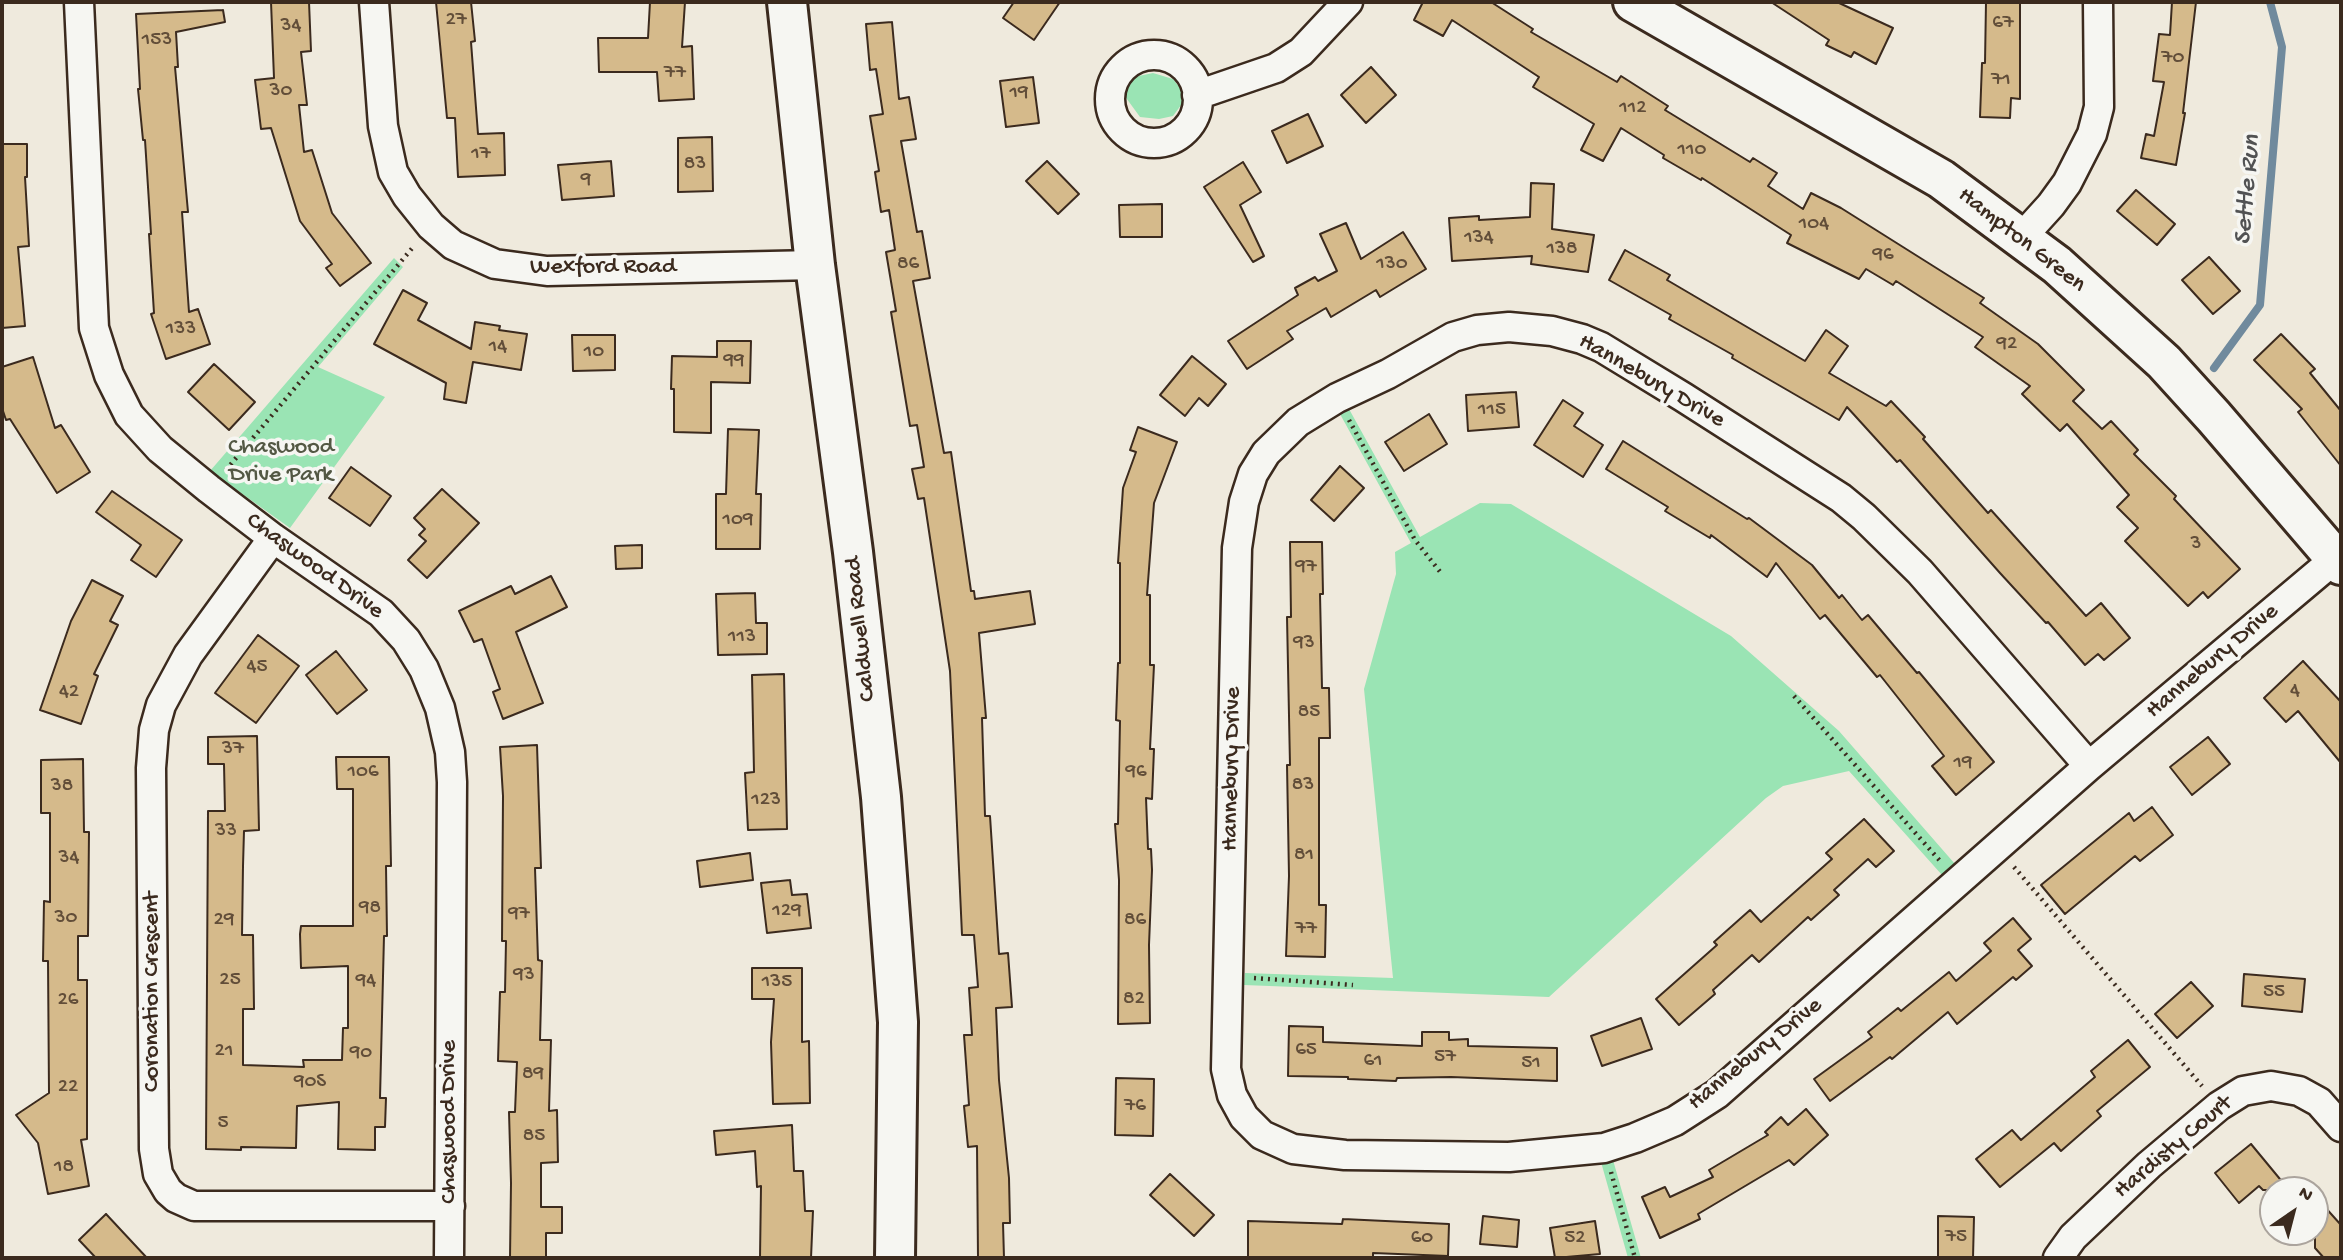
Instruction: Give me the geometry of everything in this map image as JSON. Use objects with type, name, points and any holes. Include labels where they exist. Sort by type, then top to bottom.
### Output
[{"type":"street","name":"Chaswood Drive","points":[[79,2],[94,328],[109,375],[129,415],[160,449],[209,489],[273,538],[381,613],[405,640],[424,669],[440,708],[450,752],[452,782],[449,1258]]},
{"type":"street","name":"Wexford Road","points":[[374,2],[383,126],[393,172],[430,226],[453,245],[495,264],[547,271],[815,265]]},
{"type":"street","name":"Caldwell Road","points":[[787,2],[815,265],[853,552],[881,797],[898,1022],[895,1258]]},
{"type":"street","points":[[1197,95],[1276,68],[1301,52],[1348,2]]},
{"type":"street","name":"Hampton Green","points":[[1633,2],[1941,178],[2022,237],[2057,265],[2164,362],[2340,559]]},
{"type":"street","points":[[2022,237],[2067,183],[2092,134],[2099,107],[2098,2]]},
{"type":"street","name":"Hannebury Drive","points":[[2089,766],[1920,572],[1841,498],[1601,347],[1572,335],[1541,329],[1509,327],[1478,330],[1453,337],[1388,374],[1337,398],[1298,422],[1266,453],[1253,474],[1239,527],[1226,1069],[1232,1095],[1244,1117],[1262,1135],[1293,1149],[1345,1155],[1509,1157],[1604,1148],[1675,1121],[1717,1094],[2089,766],[2340,559]]},
{"type":"street","name":"Coronation Crescent","points":[[273,538],[188,655],[162,705],[154,730],[151,782],[154,1135],[158,1174],[168,1191],[194,1206],[450,1206]]},
{"type":"street","name":"Hardisty Court","points":[[2058,1258],[2073,1237],[2149,1165],[2230,1098],[2250,1089],[2285,1087],[2319,1102],[2341,1126]]},
{"type":"path","points":[[209,489],[430,226]]},
{"type":"path","points":[[1337,398],[1415,540],[1441,573]]},
{"type":"path","points":[[1794,696],[1958,882]]},
{"type":"path","points":[[1997,848],[2219,1106]]},
{"type":"path","points":[[1228,977],[1353,985]]},
{"type":"path","points":[[1604,1148],[1635,1258]]},
{"type":"green space","points":[[1153,73],[1173,79],[1187,97],[1173,116],[1159,119],[1140,117],[1124,95],[1134,77]]},
{"type":"green space","name":"Chaswood Drive Park","points":[[394,258],[403,267],[318,367],[385,397],[290,528],[210,471]]},
{"type":"green space","points":[[1349,409],[1420,537],[1480,503],[1511,504],[1731,636],[1839,731],[1955,864],[1942,875],[1849,771],[1783,786],[1766,798],[1549,997],[1244,985],[1245,973],[1393,978],[1364,689],[1396,574],[1395,552],[1411,543],[1340,414]]},
{"type":"green space","points":[[1613,1160],[1641,1258],[1628,1258],[1601,1162]]},
{"type":"building","points":[[271,2],[309,2],[311,51],[301,52],[307,105],[299,105],[304,152],[312,150],[332,213],[371,263],[340,286],[326,268],[332,264],[300,221],[271,128],[261,129],[255,80],[274,78]]},
{"type":"building","points":[[436,2],[471,2],[475,41],[471,42],[478,134],[504,133],[505,175],[458,177],[455,118],[447,118]]},
{"type":"building","points":[[650,2],[685,2],[682,47],[692,46],[694,99],[659,101],[657,72],[599,72],[598,38],[648,38]]},
{"type":"building","points":[[1014,2],[1060,2],[1034,40],[1003,18]]},
{"type":"building","points":[[1423,2],[1491,2],[1533,29],[1531,32],[1617,82],[1621,76],[1668,106],[1665,110],[1750,162],[1753,158],[1777,173],[1768,186],[1803,209],[1811,193],[1841,208],[1984,298],[1980,303],[2038,344],[2084,390],[2073,401],[2102,429],[2111,421],[2138,450],[2134,454],[2176,496],[2174,499],[2240,569],[2208,598],[2203,592],[2188,606],[2125,541],[2138,528],[2117,507],[2129,495],[2067,424],[2060,431],[2022,394],[2030,386],[1975,347],[1983,337],[1896,281],[1893,285],[1866,269],[1859,279],[1787,243],[1791,235],[1702,178],[1701,180],[1663,158],[1664,155],[1621,128],[1603,161],[1581,150],[1594,124],[1533,87],[1539,77],[1452,20],[1443,36],[1414,20]]},
{"type":"building","points":[[1771,2],[1837,2],[1893,28],[1876,64],[1854,52],[1851,57],[1826,45],[1829,40]]},
{"type":"building","points":[[1986,2],[2020,2],[2020,99],[2011,98],[2010,118],[1980,117],[1982,63],[1985,63]]},
{"type":"building","points":[[2172,2],[2196,2],[2185,113],[2176,165],[2141,158],[2146,134],[2154,136],[2164,82],[2153,81],[2159,34],[2170,35]]},
{"type":"building","points":[[223,10],[225,22],[176,32],[178,67],[175,67],[188,212],[182,212],[189,312],[198,309],[210,344],[166,359],[151,314],[154,313],[151,234],[145,140],[138,89],[136,14]]},
{"type":"building","points":[[892,22],[899,99],[909,97],[916,139],[901,141],[917,232],[922,231],[930,278],[913,281],[944,453],[951,452],[971,591],[974,591],[975,599],[1030,591],[1035,624],[979,633],[986,718],[982,718],[985,816],[990,816],[999,954],[1008,953],[1012,1007],[996,1008],[999,1080],[1009,1178],[1010,1223],[1003,1223],[1004,1258],[978,1258],[977,1146],[968,1147],[964,1106],[969,1105],[964,1035],[972,1035],[969,988],[978,987],[974,935],[962,935],[950,671],[924,498],[918,499],[912,469],[924,467],[917,425],[910,426],[891,312],[896,311],[886,252],[895,250],[889,210],[881,212],[875,172],[879,171],[870,116],[883,114],[876,69],[870,70],[866,24]]},
{"type":"building","points":[[1371,67],[1396,95],[1366,123],[1341,95]]},
{"type":"building","points":[[1033,77],[1039,123],[1006,127],[1000,81]]},
{"type":"building","points":[[1308,114],[1323,146],[1287,163],[1272,131]]},
{"type":"building","points":[[712,137],[713,191],[678,192],[678,138]]},
{"type":"building","points":[[2,144],[27,144],[25,177],[29,246],[18,247],[25,326],[2,328]]},
{"type":"building","points":[[611,161],[614,196],[562,200],[558,165]]},
{"type":"building","points":[[1047,161],[1079,194],[1058,214],[1026,181]]},
{"type":"building","points":[[1243,162],[1261,192],[1240,205],[1264,256],[1253,262],[1204,187]]},
{"type":"building","points":[[1531,183],[1554,184],[1552,229],[1594,235],[1588,272],[1531,264],[1532,256],[1452,261],[1449,218],[1479,216],[1479,220],[1530,217]]},
{"type":"building","points":[[2136,190],[2175,224],[2157,245],[2117,211]]},
{"type":"building","points":[[1162,204],[1162,237],[1120,237],[1119,205]]},
{"type":"building","points":[[1346,223],[1361,259],[1403,232],[1426,269],[1380,297],[1376,290],[1331,317],[1326,308],[1287,331],[1293,339],[1247,369],[1228,341],[1298,295],[1295,288],[1315,277],[1318,281],[1337,271],[1320,234]]},
{"type":"building","points":[[1625,250],[1670,275],[1667,280],[1805,361],[1826,330],[1848,346],[1829,373],[1886,406],[1891,401],[1925,437],[1923,439],[1988,513],[1991,510],[2086,616],[2101,603],[2130,638],[2104,660],[2098,654],[2085,665],[1900,460],[1897,462],[1847,407],[1839,420],[1732,358],[1733,355],[1669,319],[1671,315],[1609,280]]},
{"type":"building","points":[[2209,257],[2240,291],[2213,314],[2182,280]]},
{"type":"building","points":[[403,290],[427,303],[418,320],[471,349],[475,322],[500,326],[499,330],[527,334],[521,370],[473,362],[466,403],[444,399],[446,383],[374,344]]},
{"type":"building","points":[[2281,334],[2315,369],[2310,373],[2341,411],[2341,466],[2298,412],[2302,409],[2254,360]]},
{"type":"building","points":[[572,335],[615,335],[615,370],[573,371]]},
{"type":"building","points":[[717,341],[751,341],[750,383],[711,382],[711,433],[674,432],[672,356],[717,357]]},
{"type":"building","points":[[1192,356],[1226,384],[1208,406],[1199,398],[1185,416],[1160,395]]},
{"type":"building","points":[[33,357],[55,428],[61,425],[90,472],[57,493],[10,419],[6,420],[2,408],[2,367]]},
{"type":"building","points":[[214,364],[255,402],[229,430],[188,392]]},
{"type":"building","points":[[1516,392],[1519,427],[1468,431],[1466,395]]},
{"type":"building","points":[[1563,400],[1583,413],[1574,426],[1603,445],[1583,477],[1534,445]]},
{"type":"building","points":[[1429,414],[1447,444],[1404,471],[1385,442]]},
{"type":"building","points":[[1138,427],[1177,442],[1154,503],[1147,595],[1150,595],[1150,665],[1154,665],[1150,749],[1154,749],[1152,799],[1146,798],[1148,849],[1151,849],[1152,870],[1150,1023],[1118,1024],[1119,880],[1115,824],[1118,824],[1120,721],[1116,720],[1120,663],[1118,563],[1123,488],[1136,452],[1130,450]]},
{"type":"building","points":[[728,429],[759,430],[756,494],[761,494],[760,549],[716,549],[716,494],[726,494]]},
{"type":"building","points":[[1623,441],[1749,518],[1812,565],[1839,598],[1842,595],[1862,620],[1868,615],[1994,762],[1956,795],[1932,766],[1944,756],[1880,675],[1877,677],[1825,615],[1820,619],[1776,563],[1767,577],[1711,535],[1710,538],[1665,511],[1668,507],[1606,469]]},
{"type":"building","points":[[1340,466],[1364,488],[1334,521],[1311,500]]},
{"type":"building","points":[[351,467],[391,496],[370,526],[329,498]]},
{"type":"building","points":[[442,489],[479,523],[427,578],[408,560],[426,541],[419,535],[425,529],[414,518]]},
{"type":"building","points":[[112,491],[182,540],[156,577],[131,560],[141,545],[96,512]]},
{"type":"building","points":[[1290,542],[1322,542],[1322,688],[1329,688],[1330,738],[1319,738],[1319,905],[1326,905],[1325,957],[1286,956],[1289,876],[1287,765],[1290,765],[1287,617],[1291,617]]},
{"type":"building","points":[[642,545],[642,568],[616,569],[615,546]]},
{"type":"building","points":[[551,576],[567,607],[516,632],[543,703],[503,719],[493,692],[500,689],[482,639],[474,642],[459,611],[511,586],[515,594]]},
{"type":"building","points":[[92,580],[123,596],[110,621],[118,625],[94,674],[98,676],[81,724],[40,710],[71,621]]},
{"type":"building","points":[[755,593],[756,623],[767,623],[767,654],[718,655],[716,594]]},
{"type":"building","points":[[258,635],[299,666],[256,723],[215,693]]},
{"type":"building","points":[[336,651],[367,690],[337,714],[306,675]]},
{"type":"building","points":[[2303,661],[2341,702],[2341,763],[2298,711],[2286,722],[2264,698]]},
{"type":"building","points":[[784,674],[787,829],[748,830],[745,773],[754,772],[752,675]]},
{"type":"building","points":[[257,736],[259,830],[244,831],[242,935],[253,935],[254,1009],[243,1009],[243,1065],[304,1067],[303,1060],[342,1060],[343,1028],[348,1028],[348,966],[301,968],[301,926],[353,926],[353,789],[337,789],[336,757],[389,757],[391,866],[386,866],[387,936],[384,936],[380,1098],[386,1098],[385,1127],[375,1127],[375,1150],[338,1149],[339,1102],[297,1106],[296,1148],[206,1149],[208,811],[225,811],[224,764],[208,764],[208,737]]},
{"type":"building","points":[[2208,737],[2230,764],[2192,795],[2170,767]]},
{"type":"building","points":[[537,745],[541,868],[535,868],[538,960],[542,961],[540,1040],[551,1040],[549,1111],[557,1110],[558,1162],[541,1163],[541,1207],[562,1207],[562,1233],[546,1233],[546,1258],[510,1258],[509,1112],[515,1112],[517,1062],[498,1061],[500,992],[505,992],[506,941],[502,941],[503,796],[500,747]]},
{"type":"building","points":[[83,759],[84,832],[89,832],[88,936],[78,936],[78,980],[87,980],[87,1139],[81,1140],[89,1186],[48,1194],[38,1143],[16,1115],[49,1093],[48,961],[43,961],[44,901],[50,902],[50,813],[41,813],[41,760]]},
{"type":"building","points":[[2152,807],[2173,835],[2140,861],[2135,856],[2065,914],[2041,885],[2129,813],[2134,821]]},
{"type":"building","points":[[1864,819],[1894,851],[1876,867],[1868,859],[1834,890],[1839,895],[1811,920],[1808,917],[1759,962],[1752,955],[1713,990],[1715,994],[1679,1025],[1656,999],[1717,945],[1714,942],[1750,910],[1761,922],[1832,859],[1826,853]]},
{"type":"building","points":[[750,853],[753,880],[700,887],[697,861]]},
{"type":"building","points":[[790,880],[792,895],[807,894],[811,928],[767,933],[761,883]]},
{"type":"building","points":[[2013,918],[2031,939],[2018,950],[2032,966],[2016,980],[2013,977],[1957,1024],[1948,1012],[1892,1059],[1890,1057],[1830,1101],[1814,1079],[1872,1037],[1868,1032],[1898,1008],[1901,1011],[1949,972],[1956,981],[1991,951],[1984,943]]},
{"type":"building","points":[[752,968],[802,968],[802,1042],[809,1041],[810,1103],[773,1104],[771,1042],[774,999],[752,999]]},
{"type":"building","points":[[2244,974],[2305,979],[2302,1012],[2242,1006]]},
{"type":"building","points":[[2191,982],[2213,1006],[2177,1038],[2155,1014]]},
{"type":"building","points":[[1641,1018],[1652,1049],[1602,1066],[1591,1036]]},
{"type":"building","points":[[1289,1026],[1323,1027],[1323,1042],[1422,1046],[1422,1032],[1449,1032],[1449,1040],[1468,1039],[1468,1046],[1557,1048],[1557,1081],[1451,1077],[1397,1078],[1396,1081],[1288,1076]]},
{"type":"building","points":[[2128,1040],[2150,1067],[2097,1111],[2101,1116],[2061,1151],[2054,1143],[2000,1187],[1976,1159],[2012,1130],[2021,1140],[2095,1077],[2091,1071]]},
{"type":"building","points":[[1116,1078],[1154,1079],[1153,1136],[1115,1135]]},
{"type":"building","points":[[1806,1109],[1828,1135],[1794,1165],[1789,1160],[1698,1214],[1700,1219],[1660,1238],[1642,1197],[1665,1187],[1670,1197],[1713,1177],[1709,1170],[1768,1135],[1765,1132],[1781,1117],[1788,1125]]},
{"type":"building","points":[[792,1125],[794,1171],[803,1171],[805,1211],[813,1211],[811,1258],[760,1258],[761,1186],[757,1187],[755,1151],[716,1155],[714,1131]]},
{"type":"building","points":[[2251,1144],[2277,1176],[2259,1176],[2259,1186],[2239,1203],[2215,1173]]},
{"type":"building","points":[[1170,1174],[1214,1215],[1194,1236],[1150,1195]]},
{"type":"building","points":[[2329,1212],[2341,1225],[2341,1258],[2324,1258],[2315,1248],[2329,1246]]},
{"type":"building","points":[[106,1214],[147,1258],[96,1258],[79,1240]]},
{"type":"building","points":[[1483,1216],[1519,1220],[1517,1247],[1480,1244]]},
{"type":"building","points":[[1938,1216],[1974,1217],[1973,1258],[1938,1258]]},
{"type":"building","points":[[1343,1219],[1449,1224],[1448,1256],[1373,1253],[1373,1258],[1248,1258],[1248,1221],[1342,1224]]},
{"type":"building","points":[[1595,1221],[1600,1254],[1555,1258],[1550,1228]]},
{"type":"waterway","name":"Settle Run","points":[[2214,368],[2260,305],[2282,47],[2270,2]]}]
